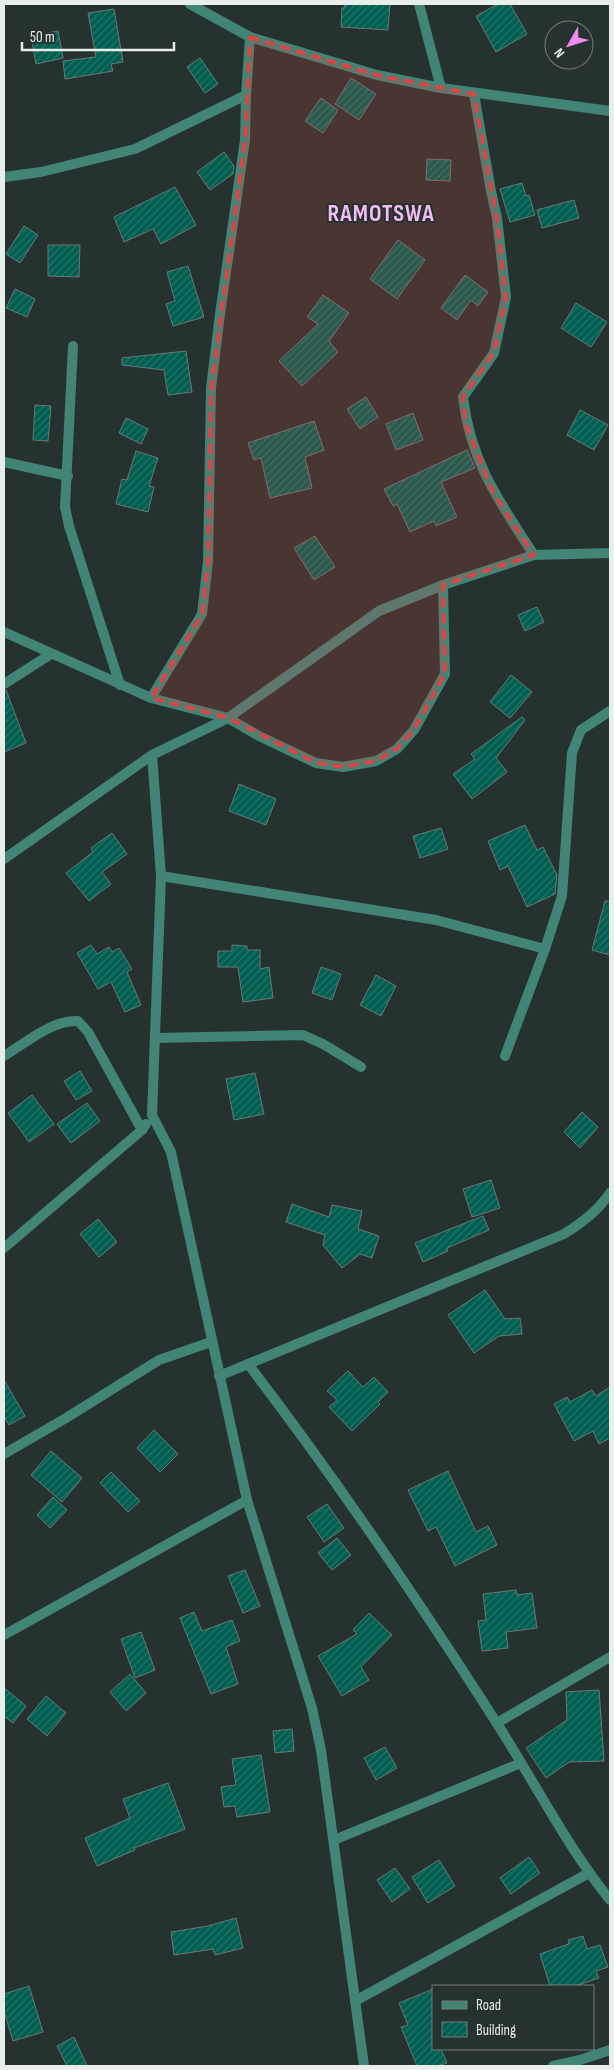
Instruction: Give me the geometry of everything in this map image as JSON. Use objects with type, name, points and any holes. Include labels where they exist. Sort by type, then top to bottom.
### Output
[{"type":"street","points":[[190,4],[250,37],[377,75],[474,94],[610,111]]},
{"type":"street","points":[[419,4],[440,88]]},
{"type":"street","points":[[150,698],[202,614],[208,561],[211,388],[246,140],[246,95],[250,37]]},
{"type":"street","points":[[474,94],[490,191],[497,218],[506,297],[494,353],[463,398],[466,424],[477,456],[493,492],[534,555]]},
{"type":"street","points":[[4,177],[41,172],[134,149],[246,95]]},
{"type":"street","points":[[74,346],[65,507],[69,526],[120,685]]},
{"type":"street","points":[[4,462],[68,476]]},
{"type":"street","points":[[4,860],[152,755],[228,718],[379,611],[444,585],[534,555],[610,553]]},
{"type":"street","points":[[4,632],[150,698],[228,718],[259,736],[316,762],[343,767],[376,761],[397,749],[414,730],[445,674],[444,585]]},
{"type":"street","points":[[4,684],[51,654]]},
{"type":"street","points":[[505,1056],[545,949],[562,896],[572,753],[581,730],[610,711]]},
{"type":"street","points":[[152,755],[161,876],[152,1115],[170,1152],[247,1500],[312,1708],[322,1750],[343,1923],[364,2066]]},
{"type":"street","points":[[161,876],[436,920],[545,949]]},
{"type":"street","points":[[4,1056],[55,1025],[68,1021],[78,1021],[88,1032],[142,1130]]},
{"type":"street","points":[[155,1038],[303,1035],[323,1044],[361,1067]]},
{"type":"street","points":[[4,1248],[142,1130],[152,1115]]},
{"type":"street","points":[[219,1376],[564,1234],[593,1213],[610,1193]]},
{"type":"street","points":[[4,1454],[159,1360],[212,1342]]},
{"type":"street","points":[[248,1364],[285,1412],[368,1530],[497,1723],[589,1874],[610,1900]]},
{"type":"street","points":[[4,1635],[247,1500]]},
{"type":"street","points":[[497,1723],[610,1657]]},
{"type":"street","points":[[334,1840],[522,1763]]},
{"type":"street","points":[[355,2001],[589,1874]]},
{"type":"street","points":[[552,2066],[580,2060],[610,2050]]},
{"type":"highlighted area","points":[[250,37],[377,75],[474,94],[497,218],[506,297],[494,353],[463,397],[466,424],[493,492],[534,555],[443,585],[445,674],[414,730],[397,749],[376,761],[343,767],[316,763],[228,718],[151,698],[202,614],[208,561],[211,388],[245,140]]},
{"type":"building","points":[[345,4],[390,4],[388,30],[341,27],[342,8],[344,8]]},
{"type":"building","points":[[498,4],[510,4],[527,34],[496,52],[476,16]]},
{"type":"building","points":[[114,9],[123,62],[111,64],[113,71],[65,79],[63,61],[96,57],[88,13]]},
{"type":"building","points":[[58,31],[63,58],[36,64],[31,36]]},
{"type":"building","points":[[200,58],[218,84],[205,93],[187,67]]},
{"type":"building","points":[[351,78],[376,94],[359,120],[335,104]]},
{"type":"building","points":[[321,98],[338,110],[323,133],[305,121]]},
{"type":"building","points":[[224,152],[234,166],[233,174],[210,190],[197,172]]},
{"type":"building","points":[[427,159],[451,160],[450,181],[426,180]]},
{"type":"building","points":[[522,183],[526,196],[529,195],[535,215],[510,222],[500,189]]},
{"type":"building","points":[[175,187],[196,225],[161,244],[153,229],[124,242],[114,217]]},
{"type":"building","points":[[574,200],[579,218],[542,228],[537,210]]},
{"type":"building","points":[[24,226],[38,235],[20,263],[6,254]]},
{"type":"building","points":[[398,240],[425,260],[397,299],[370,279]]},
{"type":"building","points":[[48,245],[80,245],[79,277],[48,276]]},
{"type":"building","points":[[188,266],[204,317],[173,326],[166,304],[175,301],[167,272]]},
{"type":"building","points":[[465,275],[488,292],[478,306],[471,300],[457,320],[441,308]]},
{"type":"building","points":[[15,289],[35,299],[27,317],[6,308]]},
{"type":"building","points":[[323,295],[349,313],[329,341],[338,352],[302,386],[279,361],[318,324],[307,317]]},
{"type":"building","points":[[576,303],[607,322],[591,347],[561,328]]},
{"type":"building","points":[[186,351],[192,392],[168,395],[164,370],[122,365],[122,358]]},
{"type":"building","points":[[366,397],[378,417],[360,429],[347,409]]},
{"type":"building","points":[[35,405],[51,406],[48,441],[33,440]]},
{"type":"building","points":[[580,410],[608,425],[594,450],[567,435]]},
{"type":"building","points":[[413,413],[423,440],[396,450],[386,424]]},
{"type":"building","points":[[126,418],[148,429],[141,444],[119,433]]},
{"type":"building","points":[[314,421],[324,450],[305,457],[312,488],[270,498],[261,458],[254,460],[248,443]]},
{"type":"building","points":[[467,450],[475,468],[441,482],[457,517],[436,526],[434,521],[410,532],[397,504],[393,506],[384,489]]},
{"type":"building","points":[[136,451],[158,458],[149,486],[154,487],[148,512],[116,504],[122,479],[127,480]]},
{"type":"building","points":[[315,536],[335,567],[314,580],[294,548]]},
{"type":"building","points":[[537,607],[544,622],[525,631],[518,615]]},
{"type":"building","points":[[511,675],[532,692],[510,718],[490,702]]},
{"type":"building","points":[[6,690],[26,743],[4,752],[4,691]]},
{"type":"building","points":[[522,717],[525,720],[496,758],[507,772],[472,799],[453,774],[475,759],[471,754]]},
{"type":"building","points":[[239,784],[276,799],[266,825],[229,811]]},
{"type":"building","points":[[525,825],[537,850],[543,847],[557,875],[555,894],[527,907],[508,866],[500,870],[488,841]]},
{"type":"building","points":[[441,828],[448,849],[420,858],[413,836]]},
{"type":"building","points":[[112,833],[127,854],[102,872],[111,884],[89,901],[66,873],[93,852],[91,848]]},
{"type":"building","points":[[605,901],[610,901],[610,955],[592,950]]},
{"type":"building","points":[[91,945],[97,954],[109,947],[112,952],[119,948],[132,969],[127,972],[141,1005],[125,1012],[111,982],[98,989],[77,953]]},
{"type":"building","points":[[232,945],[247,946],[247,950],[260,950],[260,969],[269,967],[273,998],[243,1002],[238,967],[218,967],[218,951],[232,951]]},
{"type":"building","points":[[321,967],[341,974],[332,1000],[312,993]]},
{"type":"building","points":[[376,975],[396,986],[381,1016],[360,1005]]},
{"type":"building","points":[[80,1071],[92,1091],[76,1100],[64,1081]]},
{"type":"building","points":[[255,1073],[264,1114],[234,1120],[226,1079]]},
{"type":"building","points":[[32,1095],[54,1124],[29,1142],[8,1113]]},
{"type":"building","points":[[87,1103],[100,1121],[71,1143],[57,1124]]},
{"type":"building","points":[[582,1112],[598,1127],[580,1148],[564,1132]]},
{"type":"building","points":[[491,1180],[500,1208],[472,1217],[463,1189]]},
{"type":"building","points":[[292,1204],[329,1217],[332,1205],[362,1211],[358,1229],[379,1236],[372,1258],[360,1254],[342,1268],[323,1245],[325,1235],[286,1222]]},
{"type":"building","points":[[483,1216],[489,1230],[447,1248],[448,1251],[423,1262],[415,1243]]},
{"type":"building","points":[[98,1219],[117,1242],[99,1257],[80,1234]]},
{"type":"building","points":[[485,1290],[505,1319],[520,1318],[522,1334],[499,1336],[474,1353],[448,1315]]},
{"type":"building","points":[[348,1371],[363,1387],[374,1377],[388,1392],[378,1402],[380,1404],[352,1431],[329,1407],[337,1400],[327,1391]]},
{"type":"building","points":[[4,1380],[25,1416],[9,1425],[4,1416]]},
{"type":"building","points":[[610,1387],[610,1438],[599,1444],[593,1431],[574,1441],[554,1404],[567,1397],[570,1402],[592,1390],[596,1396]]},
{"type":"building","points":[[154,1430],[178,1454],[160,1472],[137,1448]]},
{"type":"building","points":[[51,1451],[82,1478],[62,1502],[31,1475]]},
{"type":"building","points":[[448,1471],[476,1532],[488,1526],[497,1545],[455,1566],[436,1527],[428,1531],[408,1490]]},
{"type":"building","points":[[111,1472],[140,1501],[128,1512],[100,1483]]},
{"type":"building","points":[[53,1497],[67,1510],[50,1528],[37,1515]]},
{"type":"building","points":[[327,1504],[344,1528],[324,1542],[307,1517]]},
{"type":"building","points":[[337,1538],[351,1555],[332,1570],[318,1553]]},
{"type":"building","points":[[245,1570],[260,1606],[243,1613],[228,1576]]},
{"type":"building","points":[[516,1590],[517,1595],[532,1593],[537,1628],[506,1632],[508,1648],[482,1651],[478,1621],[486,1620],[483,1594]]},
{"type":"building","points":[[194,1612],[202,1631],[232,1620],[240,1641],[226,1647],[238,1684],[211,1694],[180,1618]]},
{"type":"building","points":[[369,1613],[392,1635],[361,1667],[369,1680],[342,1696],[318,1656],[357,1634],[353,1630]]},
{"type":"building","points":[[141,1632],[155,1670],[135,1678],[121,1639]]},
{"type":"building","points":[[130,1674],[146,1693],[126,1711],[110,1692]]},
{"type":"building","points":[[4,1688],[26,1706],[13,1723],[4,1716]]},
{"type":"building","points":[[599,1690],[604,1761],[569,1762],[546,1778],[526,1748],[567,1720],[566,1692]]},
{"type":"building","points":[[46,1696],[66,1713],[47,1736],[27,1719]]},
{"type":"building","points":[[292,1729],[294,1751],[275,1753],[273,1731]]},
{"type":"building","points":[[385,1747],[397,1768],[376,1780],[364,1758]]},
{"type":"building","points":[[261,1755],[270,1812],[237,1817],[235,1806],[224,1807],[221,1787],[236,1785],[232,1759]]},
{"type":"building","points":[[168,1783],[185,1829],[134,1848],[135,1850],[97,1866],[85,1838],[130,1818],[123,1799]]},
{"type":"building","points":[[529,1857],[540,1873],[511,1894],[500,1878]]},
{"type":"building","points":[[439,1860],[455,1886],[428,1903],[412,1877]]},
{"type":"building","points":[[395,1868],[410,1889],[392,1902],[377,1880]]},
{"type":"building","points":[[236,1918],[243,1948],[215,1955],[213,1949],[174,1955],[171,1932],[208,1926]]},
{"type":"building","points":[[583,1936],[587,1949],[600,1945],[608,1967],[596,1971],[599,1978],[578,1985],[550,1985],[540,1954],[569,1944],[568,1940]]},
{"type":"building","points":[[29,1986],[43,2032],[13,2041],[4,2011],[4,1994]]},
{"type":"building","points":[[432,1989],[432,2050],[441,2050],[447,2063],[438,2066],[417,2066],[401,2027],[408,2025],[399,2003]]},
{"type":"building","points":[[74,2037],[87,2066],[67,2066],[57,2046]]},
{"type":"district","name":"RAMOTSWA","points":[[381,213]]}]
